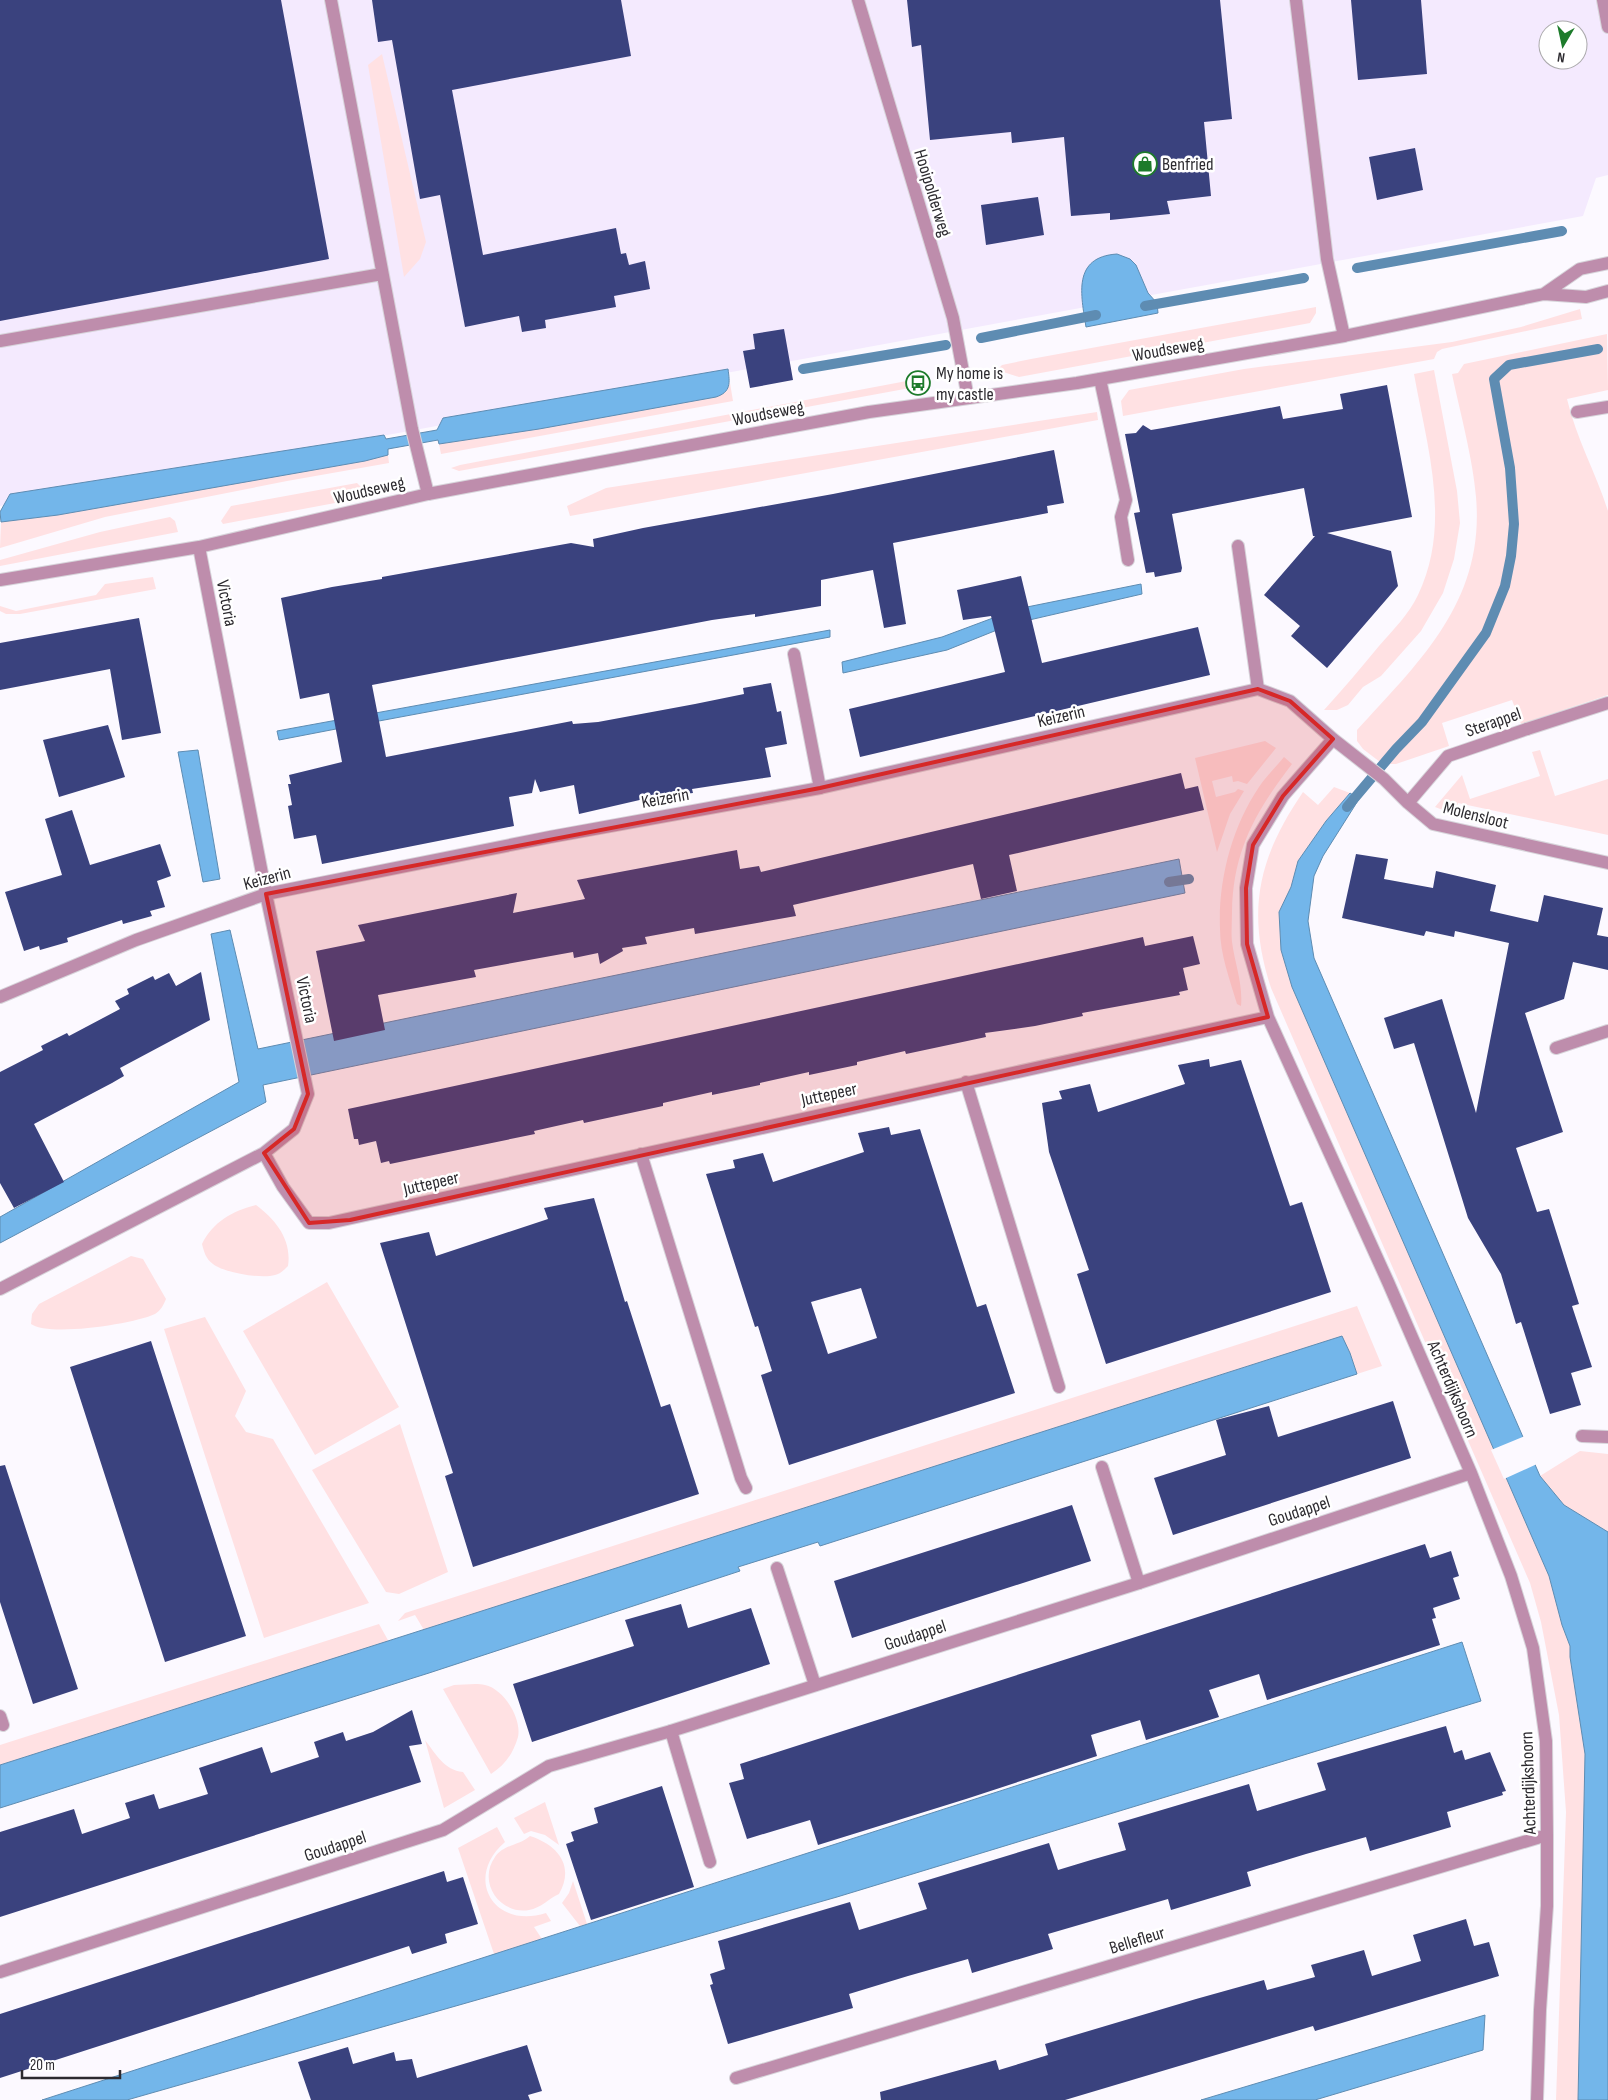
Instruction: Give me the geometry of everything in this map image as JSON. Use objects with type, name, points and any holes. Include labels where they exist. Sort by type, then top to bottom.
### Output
[{"type":"street","points":[[331,0],[412,429],[428,494]]},
{"type":"street","name":"Hooipolderweg","points":[[858,0],[953,318],[968,398]]},
{"type":"street","points":[[1296,0],[1327,259],[1344,336]]},
{"type":"street","points":[[1602,0],[1608,27]]},
{"type":"street","name":"Woudseweg","points":[[1544,294],[1580,269],[1608,263]]},
{"type":"street","points":[[0,341],[382,274]]},
{"type":"street","name":"Woudseweg","points":[[0,580],[199,547],[428,494],[860,414],[1100,379],[1344,336],[1544,294],[1586,297],[1608,291]]},
{"type":"street","points":[[1100,379],[1126,500],[1120,517],[1128,560]]},
{"type":"street","points":[[1578,412],[1608,407]]},
{"type":"street","points":[[1238,546],[1258,689],[1290,701],[1333,739]]},
{"type":"street","name":"Victoria","points":[[0,1289],[264,1153],[294,1129],[308,1094],[266,894],[199,547]]},
{"type":"street","points":[[794,654],[820,788]]},
{"type":"street","name":"Keizerin","points":[[0,997],[136,940],[266,894],[550,837],[820,788],[1258,689]]},
{"type":"street","name":"Sterappel","points":[[1408,803],[1448,756],[1608,702]]},
{"type":"street","name":"Molensloot","points":[[1333,739],[1384,779],[1433,824],[1608,863]]},
{"type":"street","name":"Achterdijkshoorn","points":[[1333,739],[1283,796],[1253,844],[1246,888],[1247,944],[1268,1017],[1388,1282],[1471,1473],[1511,1576],[1533,1648],[1546,1741],[1547,1835],[1547,1906],[1540,2010],[1537,2100]]},
{"type":"street","name":"Juttepeer","points":[[264,1153],[283,1187],[309,1223],[329,1223],[1268,1017]]},
{"type":"street","points":[[1556,1048],[1608,1031]]},
{"type":"street","points":[[966,1082],[1058,1387]]},
{"type":"street","points":[[641,1154],[741,1478],[746,1488]]},
{"type":"street","points":[[1582,1436],[1608,1437]]},
{"type":"street","points":[[1102,1467],[1139,1583]]},
{"type":"street","name":"Goudappel","points":[[0,1972],[443,1830],[550,1766],[671,1731],[1139,1583],[1471,1473]]},
{"type":"street","points":[[777,1568],[815,1685]]},
{"type":"street","points":[[671,1731],[710,1862]]},
{"type":"street","name":"Bellefleur","points":[[736,2078],[1547,1835]]},
{"type":"highlighted area","points":[[1258,689],[1290,701],[1333,739],[1283,796],[1253,845],[1246,888],[1247,944],[1268,1017],[350,1220],[309,1223],[264,1153],[294,1129],[308,1094],[266,894],[820,788]]},
{"type":"shaded area","points":[[0,0],[1608,0],[1608,175],[1596,178],[1583,216],[0,506]]},
{"type":"shaded area","points":[[382,54],[426,242],[420,259],[404,277],[368,65]]},
{"type":"shaded area","points":[[1316,307],[1316,313],[1310,323],[1019,377],[997,370],[1002,365],[1031,359]]},
{"type":"shaded area","points":[[1580,309],[1582,319],[1442,349],[1437,352],[1434,359],[1123,416],[1121,401],[1129,390],[1244,369],[1452,342],[1521,327]]},
{"type":"shaded area","points":[[1607,334],[1608,390],[1567,399],[1576,428],[1608,511],[1608,695],[1521,724],[1512,700],[1442,723],[1449,746],[1396,764],[1380,762],[1363,749],[1357,741],[1357,730],[1404,679],[1444,626],[1459,598],[1470,567],[1476,534],[1476,497],[1469,451],[1452,374],[1458,373],[1464,364]]},
{"type":"shaded area","points":[[1434,370],[1457,491],[1460,523],[1454,559],[1443,593],[1421,631],[1381,676],[1363,687],[1348,705],[1337,710],[1324,710],[1405,615],[1418,595],[1428,568],[1434,541],[1434,485],[1414,374]]},
{"type":"shaded area","points":[[912,380],[931,381],[910,388],[459,471],[451,468],[460,465]]},
{"type":"shaded area","points":[[730,383],[733,401],[441,454],[439,444],[716,397],[727,391]]},
{"type":"shaded area","points":[[1097,412],[1098,420],[570,516],[567,506],[606,488]]},
{"type":"shaded area","points":[[388,455],[389,463],[105,517],[0,548],[1,522],[58,515]]},
{"type":"shaded area","points":[[357,483],[361,487],[351,496],[335,503],[223,524],[221,521],[231,506]]},
{"type":"shaded area","points":[[170,517],[175,521],[178,532],[0,566],[0,560],[100,532]]},
{"type":"shaded area","points":[[153,577],[156,589],[20,614],[6,614],[0,611],[0,606],[16,611],[96,595],[105,584]]},
{"type":"shaded area","points":[[1265,741],[1276,748],[1247,784],[1238,781],[1233,782],[1232,776],[1212,781],[1216,797],[1235,792],[1238,789],[1244,791],[1230,814],[1217,852],[1195,758]]},
{"type":"shaded area","points":[[1540,750],[1555,796],[1608,779],[1608,835],[1458,803],[1456,815],[1435,807],[1462,775],[1470,799],[1540,776],[1532,752]]},
{"type":"shaded area","points":[[1284,757],[1292,764],[1257,815],[1249,832],[1242,850],[1233,890],[1232,942],[1240,982],[1241,1006],[1237,1004],[1231,986],[1220,938],[1221,892],[1224,873],[1234,837],[1249,803],[1262,783]]},
{"type":"shaded area","points":[[1334,787],[1350,793],[1326,821],[1298,861],[1291,887],[1279,912],[1281,950],[1292,987],[1549,1576],[1562,1625],[1570,1646],[1570,1657],[1585,1754],[1578,2100],[1556,2100],[1566,1812],[1559,1715],[1541,1622],[1530,1583],[1271,988],[1263,960],[1258,910],[1261,886],[1276,840],[1303,792],[1318,805]]},
{"type":"shaded area","points":[[256,1205],[270,1217],[281,1231],[288,1248],[288,1266],[277,1274],[261,1276],[225,1270],[213,1264],[207,1258],[202,1244],[206,1236],[224,1218]]},
{"type":"shaded area","points":[[131,1256],[143,1259],[166,1299],[162,1308],[155,1314],[129,1322],[92,1328],[55,1329],[41,1328],[31,1324],[32,1314],[39,1304]]},
{"type":"shaded area","points":[[327,1282],[399,1407],[315,1455],[243,1331]]},
{"type":"shaded area","points":[[1357,1306],[1382,1366],[1357,1374],[1350,1353],[424,1630],[415,1615],[398,1621],[405,1613]]},
{"type":"shaded area","points":[[205,1317],[246,1391],[235,1416],[246,1432],[273,1439],[369,1603],[264,1638],[164,1329]]},
{"type":"shaded area","points":[[400,1424],[448,1572],[399,1594],[386,1592],[312,1470]]},
{"type":"shaded area","points":[[1580,1451],[1608,1454],[1608,1532],[1564,1505],[1540,1476]]},
{"type":"shaded area","points":[[379,1624],[389,1642],[0,1765],[0,1745]]},
{"type":"shaded area","points":[[478,1684],[492,1688],[505,1698],[514,1714],[519,1730],[516,1743],[508,1759],[491,1774],[443,1689],[454,1685]]},
{"type":"shaded area","points":[[425,1740],[446,1765],[456,1771],[463,1772],[475,1790],[444,1808]]},
{"type":"shaded area","points":[[545,1802],[559,1845],[545,1835],[531,1831],[524,1834],[514,1818]]},
{"type":"shaded area","points":[[497,1827],[505,1842],[493,1856],[486,1871],[486,1885],[490,1897],[499,1907],[512,1914],[528,1916],[546,1913],[551,1921],[534,1927],[542,1939],[494,1954],[458,1848]]},
{"type":"shaded area","points":[[530,1836],[549,1845],[556,1851],[561,1858],[565,1874],[559,1894],[533,1909],[518,1910],[501,1902],[494,1895],[490,1886],[490,1867],[499,1853]]},
{"type":"shaded area","points":[[573,1881],[587,1924],[580,1926],[562,1903],[569,1893]]},
{"type":"water","points":[[1117,254],[1130,259],[1136,265],[1148,293],[1157,303],[1158,313],[1086,327],[1082,291],[1086,270],[1092,262]]},
{"type":"water","points":[[728,369],[727,390],[716,397],[539,429],[439,444],[438,440],[388,449],[388,455],[365,461],[58,515],[1,522],[0,512],[10,494],[384,435],[386,439],[437,430],[443,418]]},
{"type":"water","points":[[1141,584],[1142,594],[1012,624],[947,650],[843,673],[842,662],[942,637],[1017,609]]},
{"type":"water","points":[[830,630],[830,637],[279,740],[277,731]]},
{"type":"water","points":[[198,750],[220,879],[203,882],[178,752]]},
{"type":"water","points":[[1350,793],[1359,799],[1323,856],[1314,876],[1308,921],[1314,958],[1540,1476],[1564,1505],[1608,1532],[1608,2100],[1578,2100],[1585,1754],[1570,1657],[1570,1646],[1562,1625],[1549,1576],[1292,987],[1281,950],[1279,912],[1291,887],[1298,861],[1326,821]]},
{"type":"water","points":[[1179,859],[1185,893],[263,1085],[266,1102],[0,1243],[0,1217],[239,1082],[211,934],[230,930],[258,1049]]},
{"type":"water","points":[[1342,1336],[1357,1374],[820,1546],[818,1542],[738,1567],[740,1571],[429,1673],[0,1808],[0,1765]]},
{"type":"water","points":[[1462,1642],[1481,1701],[837,1897],[127,2100],[42,2100]]},
{"type":"water","points":[[1485,2015],[1483,2050],[1315,2100],[1201,2100]]},
{"type":"pier","points":[[1525,1436],[1537,1464],[1504,1479],[1491,1450]]},
{"type":"building","points":[[0,0],[281,0],[329,259],[0,321]]},
{"type":"building","points":[[372,0],[621,0],[631,56],[452,90],[483,255],[616,228],[621,254],[626,253],[629,265],[645,261],[650,289],[614,296],[616,307],[545,320],[546,328],[522,332],[519,316],[465,327],[440,195],[420,199],[392,40],[378,42]]},
{"type":"building","points":[[907,0],[1220,0],[1232,119],[1204,122],[1211,196],[1167,201],[1170,214],[1110,220],[1110,213],[1071,216],[1064,137],[1012,143],[1011,132],[930,140],[921,45],[912,47]]},
{"type":"building","points":[[1351,0],[1421,0],[1427,74],[1358,80]]},
{"type":"building","points":[[1415,148],[1423,190],[1377,200],[1369,157]]},
{"type":"building","points":[[1038,197],[1044,235],[986,245],[981,205]]},
{"type":"building","points":[[784,329],[793,380],[750,388],[743,351],[755,349],[753,334]]},
{"type":"building","points":[[1387,385],[1412,517],[1327,533],[1391,551],[1398,586],[1327,668],[1291,636],[1300,626],[1264,595],[1315,536],[1313,536],[1304,488],[1172,514],[1182,568],[1181,572],[1155,577],[1154,572],[1146,573],[1134,513],[1140,512],[1125,434],[1136,433],[1143,425],[1151,430],[1280,406],[1283,419],[1343,409],[1340,394]]},
{"type":"building","points":[[1054,450],[1064,503],[1047,506],[1048,513],[893,543],[906,624],[884,628],[873,570],[821,580],[821,606],[755,617],[755,614],[712,620],[372,685],[386,757],[572,721],[573,724],[598,722],[695,704],[744,694],[743,688],[771,683],[777,712],[781,711],[787,744],[765,748],[771,777],[692,789],[693,793],[644,799],[579,814],[574,785],[540,792],[535,779],[532,793],[509,797],[514,826],[322,864],[316,835],[294,839],[288,806],[292,805],[288,784],[291,784],[289,775],[342,762],[329,693],[300,699],[281,598],[382,579],[382,577],[571,543],[594,547],[593,539],[643,528],[833,494]]},
{"type":"building","points":[[1021,576],[1042,663],[1198,627],[1210,675],[860,757],[849,709],[1005,672],[991,616],[963,620],[957,590]]},
{"type":"building","points":[[139,618],[161,733],[122,740],[110,669],[0,690],[0,643]]},
{"type":"building","points":[[108,725],[125,777],[59,797],[43,740]]},
{"type":"building","points":[[1181,773],[1185,789],[1198,786],[1204,810],[1009,855],[1017,891],[981,899],[973,864],[793,905],[796,916],[695,934],[694,928],[645,937],[647,944],[622,948],[623,951],[600,964],[598,953],[574,958],[573,952],[474,970],[476,977],[378,995],[385,1030],[334,1041],[316,951],[365,941],[358,925],[517,893],[513,913],[585,899],[577,880],[737,850],[740,869],[759,866],[761,872]]},
{"type":"building","points":[[72,810],[90,865],[160,844],[171,876],[157,881],[165,907],[150,911],[152,916],[123,924],[122,920],[67,938],[68,942],[40,950],[39,946],[24,951],[5,892],[62,875],[45,819]]},
{"type":"building","points":[[1356,854],[1388,859],[1384,879],[1433,888],[1436,871],[1496,885],[1490,911],[1538,922],[1544,895],[1603,908],[1597,935],[1608,937],[1608,970],[1573,962],[1564,999],[1525,1013],[1563,1132],[1516,1148],[1537,1212],[1549,1209],[1579,1304],[1572,1306],[1592,1367],[1571,1373],[1581,1405],[1550,1414],[1521,1322],[1516,1324],[1501,1274],[1468,1218],[1414,1043],[1394,1049],[1384,1018],[1442,999],[1476,1113],[1509,943],[1455,931],[1454,937],[1426,931],[1424,936],[1342,918]]},
{"type":"building","points":[[1193,936],[1200,964],[1183,968],[1188,990],[1179,992],[1180,995],[1082,1013],[1083,1016],[1035,1026],[985,1033],[986,1037],[906,1054],[905,1051],[857,1062],[857,1065],[809,1075],[809,1072],[712,1095],[712,1092],[663,1103],[663,1106],[584,1123],[583,1120],[534,1131],[535,1134],[390,1164],[389,1161],[381,1163],[376,1141],[359,1145],[358,1139],[354,1139],[348,1109],[1143,937],[1145,946]]},
{"type":"building","points":[[201,972],[210,1020],[120,1068],[124,1076],[34,1124],[64,1182],[14,1208],[0,1183],[0,1072],[43,1050],[41,1046],[67,1033],[69,1036],[120,1009],[115,1001],[129,994],[127,989],[153,976],[155,980],[169,973],[176,986]]},
{"type":"building","points":[[1209,1059],[1210,1067],[1241,1060],[1290,1206],[1302,1202],[1331,1292],[1106,1364],[1077,1274],[1089,1270],[1049,1152],[1042,1103],[1062,1099],[1059,1091],[1090,1084],[1098,1112],[1185,1084],[1178,1065]]},
{"type":"building","points":[[889,1127],[891,1135],[920,1129],[977,1307],[986,1304],[1015,1393],[789,1465],[761,1375],[772,1371],[758,1326],[755,1327],[706,1174],[735,1168],[733,1160],[763,1153],[773,1182],[864,1152],[858,1133]],"holes":[[[861,1288],[877,1338],[828,1354],[811,1302]]]},
{"type":"building","points":[[594,1198],[625,1302],[627,1301],[661,1407],[670,1404],[699,1494],[473,1567],[445,1476],[453,1473],[380,1243],[429,1232],[436,1256],[548,1219],[544,1208]]},
{"type":"building","points":[[151,1341],[246,1636],[165,1662],[70,1367]]},
{"type":"building","points":[[1393,1401],[1411,1458],[1173,1535],[1154,1478],[1226,1455],[1216,1420],[1269,1406],[1278,1437]]},
{"type":"building","points":[[5,1465],[78,1689],[33,1704],[0,1602],[0,1466]]},
{"type":"building","points":[[1072,1505],[1091,1561],[852,1638],[834,1581]]},
{"type":"building","points":[[1425,1544],[1430,1558],[1451,1551],[1459,1576],[1453,1578],[1460,1599],[1433,1608],[1436,1618],[1432,1619],[1440,1645],[1267,1700],[1259,1674],[1209,1690],[1219,1717],[1146,1740],[1140,1720],[1091,1735],[1097,1756],[818,1845],[810,1820],[747,1839],[729,1783],[744,1779],[740,1764]]},
{"type":"building","points":[[681,1604],[688,1628],[751,1608],[770,1664],[532,1742],[513,1684],[634,1646],[625,1620]]},
{"type":"building","points":[[412,1710],[422,1744],[409,1746],[421,1782],[0,1917],[0,1832],[74,1809],[82,1834],[130,1818],[125,1803],[154,1794],[159,1809],[208,1794],[199,1768],[262,1747],[271,1773],[319,1757],[314,1742],[343,1732],[346,1741],[373,1732]]},
{"type":"building","points":[[1446,1726],[1454,1753],[1462,1750],[1465,1760],[1490,1752],[1506,1791],[1502,1792],[1503,1795],[1447,1812],[1451,1827],[1370,1851],[1366,1837],[1306,1854],[1247,1872],[1251,1886],[1171,1910],[1168,1899],[1048,1934],[1053,1949],[972,1973],[968,1959],[908,1976],[849,1994],[853,2008],[728,2044],[710,1985],[713,1984],[710,1974],[725,1969],[718,1941],[850,1902],[859,1930],[927,1909],[918,1883],[1049,1843],[1058,1870],[1126,1850],[1118,1823],[1249,1784],[1257,1811],[1326,1790],[1317,1763]]},
{"type":"building","points":[[662,1786],[694,1887],[591,1920],[566,1844],[574,1841],[571,1832],[598,1823],[594,1808]]},
{"type":"building","points":[[444,1871],[447,1882],[463,1877],[478,1924],[445,1934],[447,1943],[412,1954],[409,1946],[0,2078],[0,2014]]},
{"type":"building","points":[[1466,1919],[1474,1946],[1489,1942],[1499,1976],[1315,2031],[1313,2026],[1065,2100],[881,2100],[880,2092],[996,2060],[999,2070],[1048,2055],[1045,2044],[1196,1999],[1264,1980],[1267,1990],[1315,1977],[1311,1965],[1364,1950],[1372,1976],[1421,1961],[1413,1935]]},
{"type":"building","points":[[527,2045],[542,2091],[528,2095],[530,2100],[311,2100],[298,2062],[348,2047],[353,2064],[394,2052],[396,2061],[412,2059],[417,2078]]},
{"type":"waterway","points":[[1357,268],[1562,231]]},
{"type":"waterway","points":[[1145,306],[1304,278]]},
{"type":"waterway","points":[[981,338],[1096,315]]},
{"type":"waterway","points":[[803,369],[946,345]]},
{"type":"waterway","points":[[1347,807],[1396,749],[1422,722],[1486,633],[1505,586],[1511,556],[1514,524],[1510,468],[1494,379],[1509,365],[1598,349]]},
{"type":"waterway","points":[[1169,882],[1189,879]]},
{"type":"place","name":"Benfried","points":[[1145,164]]},
{"type":"place","name":"My home is my castle","points":[[918,383]]}]
